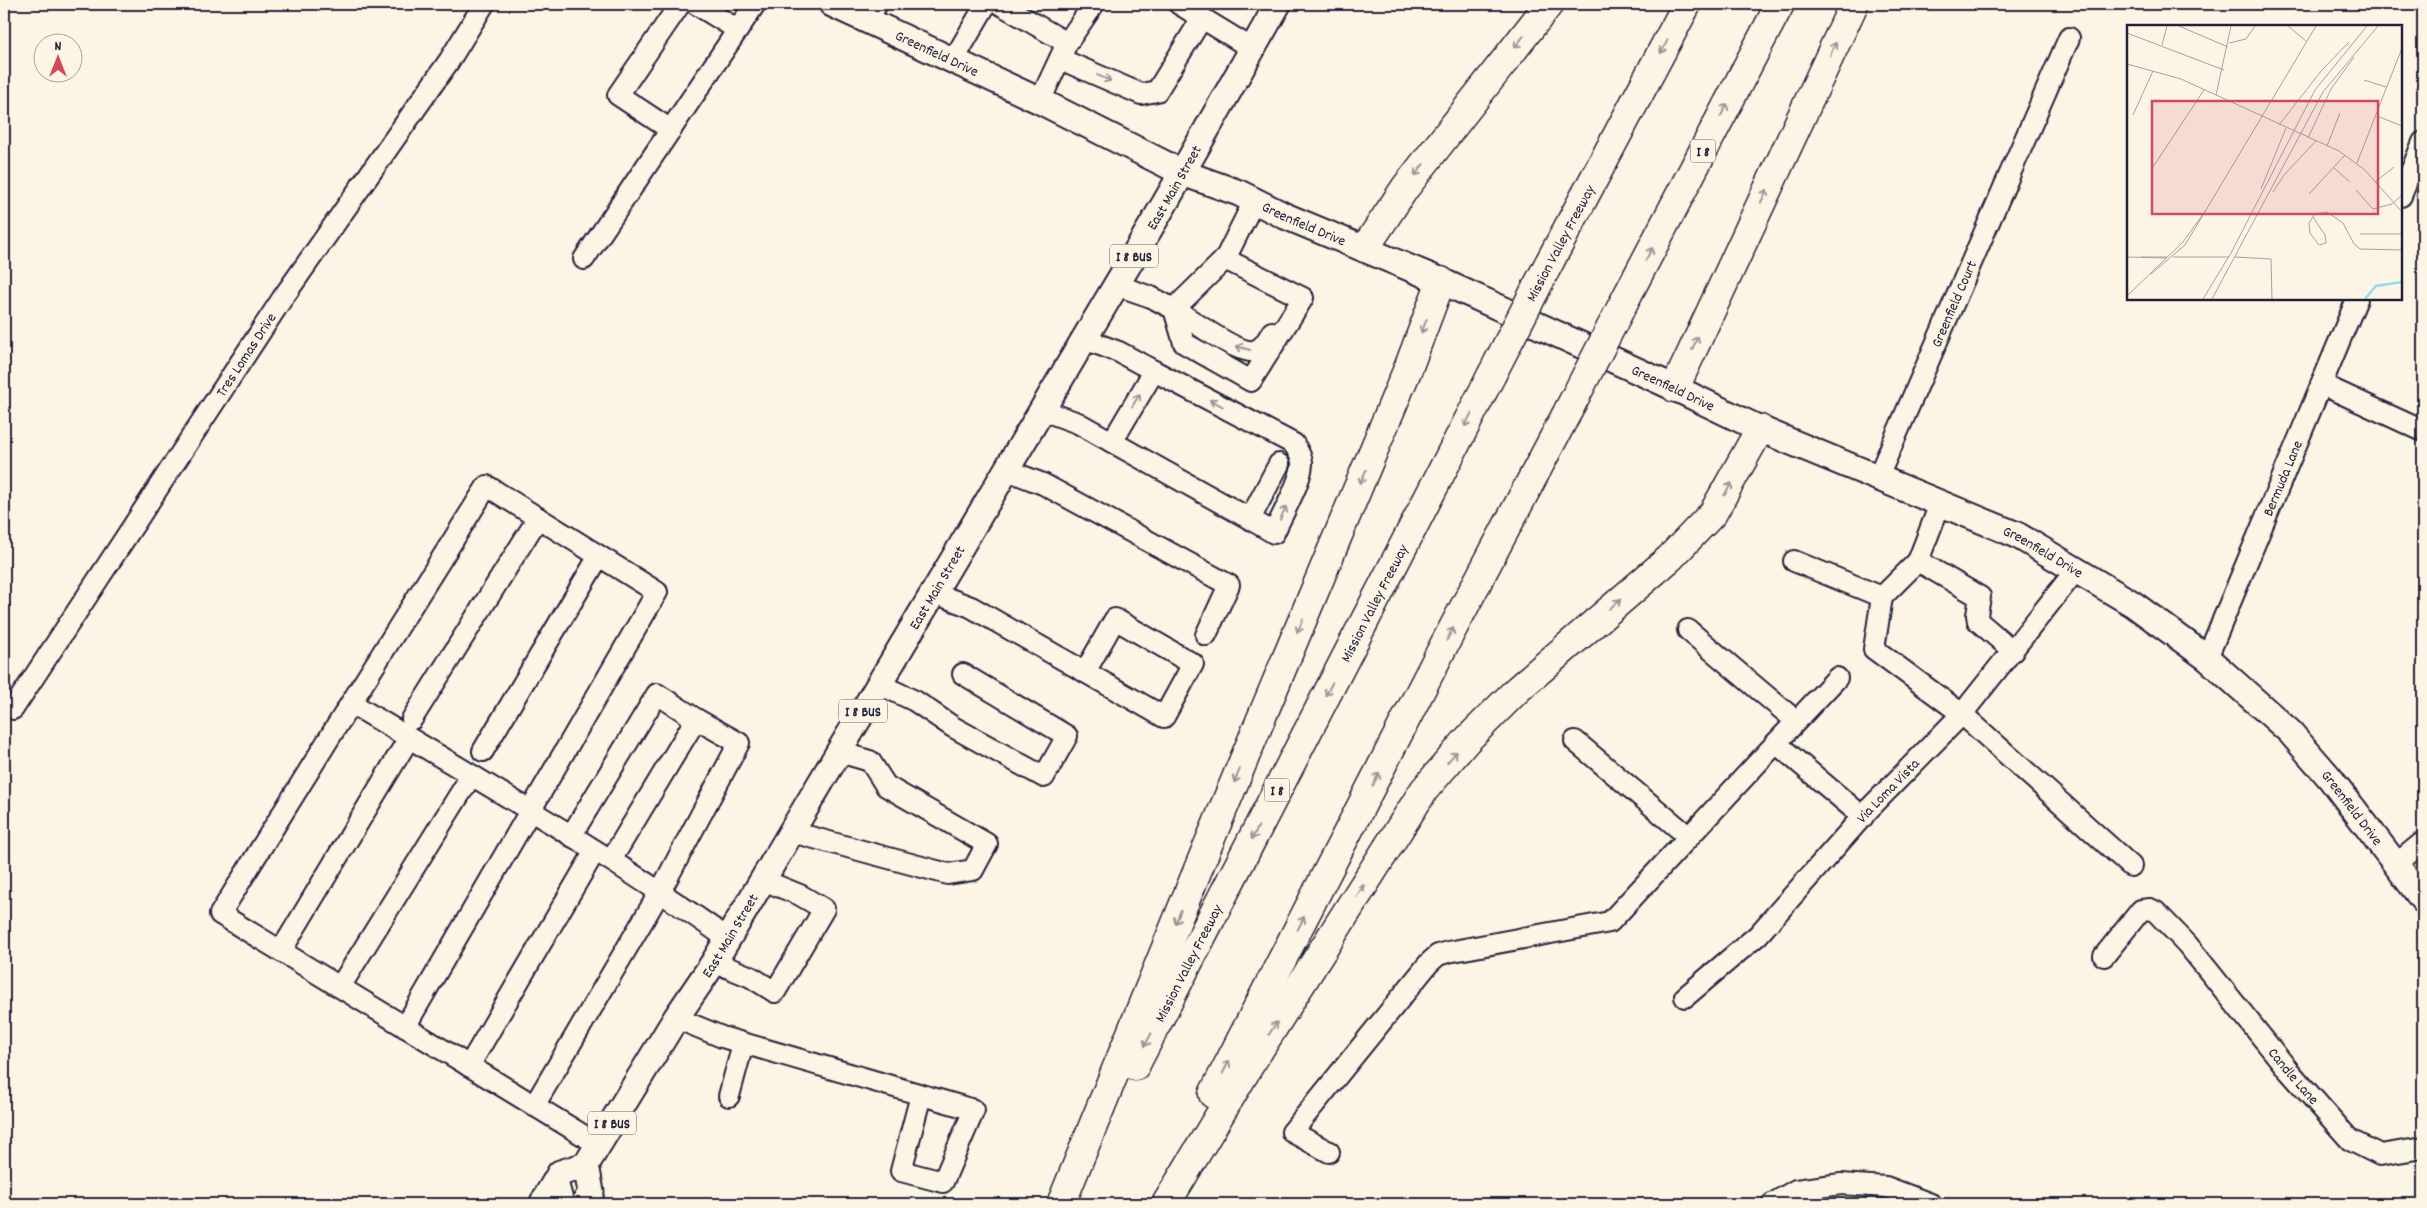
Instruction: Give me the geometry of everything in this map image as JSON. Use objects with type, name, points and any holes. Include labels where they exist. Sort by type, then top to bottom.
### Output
[{"type":"highway","points":[[1365,248],[1406,188],[1549,4]]},
{"type":"highway","name":"Mission Valley Freeway","points":[[1062,1204],[1548,265],[1687,4]]},
{"type":"highway","name":"I 8","points":[[1156,1204],[1443,647],[1780,4]]},
{"type":"highway","points":[[1675,388],[1854,4]]},
{"type":"highway","points":[[1062,1204],[1202,857],[1409,366],[1441,281]]},
{"type":"highway","points":[[1166,1204],[1249,1066],[1424,790],[1467,740],[1518,689],[1670,558],[1713,513],[1760,429]]},
{"type":"main road","name":"Greenfield Drive","points":[[832,4],[872,12],[954,61],[1040,101],[1183,173],[1239,193],[1285,216],[1441,281],[1760,429],[2017,535],[2133,604],[2207,658],[2290,732],[2330,778],[2423,900]]},
{"type":"main road","name":"East Main Street","points":[[592,1155],[676,1018],[728,939],[1183,173],[1252,48],[1272,6]]},
{"type":"main road","points":[[542,1204],[560,1173],[592,1155]]},
{"type":"main road","points":[[584,1204],[591,1192],[592,1155]]},
{"type":"street","name":"Tres Lomas Drive","points":[[13,709],[282,299],[449,61],[484,4]]},
{"type":"street","points":[[671,130],[618,95],[680,4]]},
{"type":"street","points":[[696,4],[738,30]]},
{"type":"street","points":[[584,259],[756,4]]},
{"type":"street","points":[[954,61],[986,4]]},
{"type":"street","points":[[1000,4],[1064,51],[1141,94],[1157,91],[1189,8],[1252,48]]},
{"type":"street","points":[[1040,101],[1064,51],[1094,4]]},
{"type":"street","name":"Greenfield Court","points":[[1878,477],[2069,38]]},
{"type":"street","points":[[2402,194],[2422,151]]},
{"type":"street","points":[[1174,309],[1226,259],[1254,201]]},
{"type":"street","points":[[1174,309],[1184,343],[1252,381],[1303,298],[1226,259]]},
{"type":"street","points":[[1116,286],[1151,297],[1239,348],[1254,351],[1263,346],[1295,293]]},
{"type":"street","name":"Bermuda Lane","points":[[2207,658],[2357,300]]},
{"type":"street","points":[[1042,410],[1078,423],[1274,533],[1299,476],[1302,464],[1294,444],[1119,352],[1084,339]]},
{"type":"street","points":[[1112,442],[1154,371]]},
{"type":"street","points":[[2321,384],[2423,431]]},
{"type":"street","points":[[1250,519],[1279,464]]},
{"type":"street","points":[[1006,470],[1043,484],[1229,585],[1206,636]]},
{"type":"street","points":[[405,1027],[656,592],[487,486],[220,914],[534,1106],[592,1155]]},
{"type":"street","points":[[1940,504],[1918,561],[1882,598],[1874,648],[1962,714],[2131,866]]},
{"type":"street","points":[[281,951],[411,728],[538,518]]},
{"type":"street","points":[[484,751],[599,556]]},
{"type":"street","points":[[1918,561],[1980,597],[1978,621],[2012,650]]},
{"type":"street","points":[[1794,562],[1882,598]]},
{"type":"street","name":"Via Loma Vista","points":[[1685,997],[1758,935],[1863,818],[1962,714],[2076,570]]},
{"type":"street","points":[[934,593],[971,607],[1085,672],[1164,717],[1193,664],[1116,619],[1085,672]]},
{"type":"street","points":[[1688,630],[1796,721]]},
{"type":"street","points":[[879,684],[915,701],[953,728],[1044,777],[1067,736],[963,674]]},
{"type":"street","points":[[1329,1152],[1292,1132],[1438,955],[1610,922],[1837,678]]},
{"type":"street","points":[[534,1106],[661,890],[739,744],[656,694],[571,836]]},
{"type":"street","points":[[351,703],[411,728],[471,776],[661,890],[728,939]]},
{"type":"street","points":[[469,1066],[603,855],[696,719]]},
{"type":"street","points":[[1576,740],[1689,837]]},
{"type":"street","points":[[1776,743],[1863,818]]},
{"type":"street","points":[[792,832],[948,874],[973,870],[987,844],[886,786],[870,761],[839,752]]},
{"type":"street","points":[[340,987],[471,776]]},
{"type":"street","points":[[2395,865],[2423,842]]},
{"type":"street","points":[[714,962],[751,977],[775,992],[824,909],[800,895],[763,880]]},
{"type":"street","name":"Candle Lane","points":[[2104,956],[2141,910],[2150,909],[2156,912],[2192,949],[2289,1071],[2350,1140],[2380,1155],[2423,1148]]},
{"type":"street","points":[[676,1018],[722,1038],[974,1110],[944,1182],[901,1171],[921,1095]]},
{"type":"street","points":[[729,1096],[743,1044]]},
{"type":"street","points":[[557,1180],[562,1198],[560,1204]]},
{"type":"street","points":[[1772,1204],[1796,1190],[1841,1184],[1886,1187],[1931,1204]]}]
